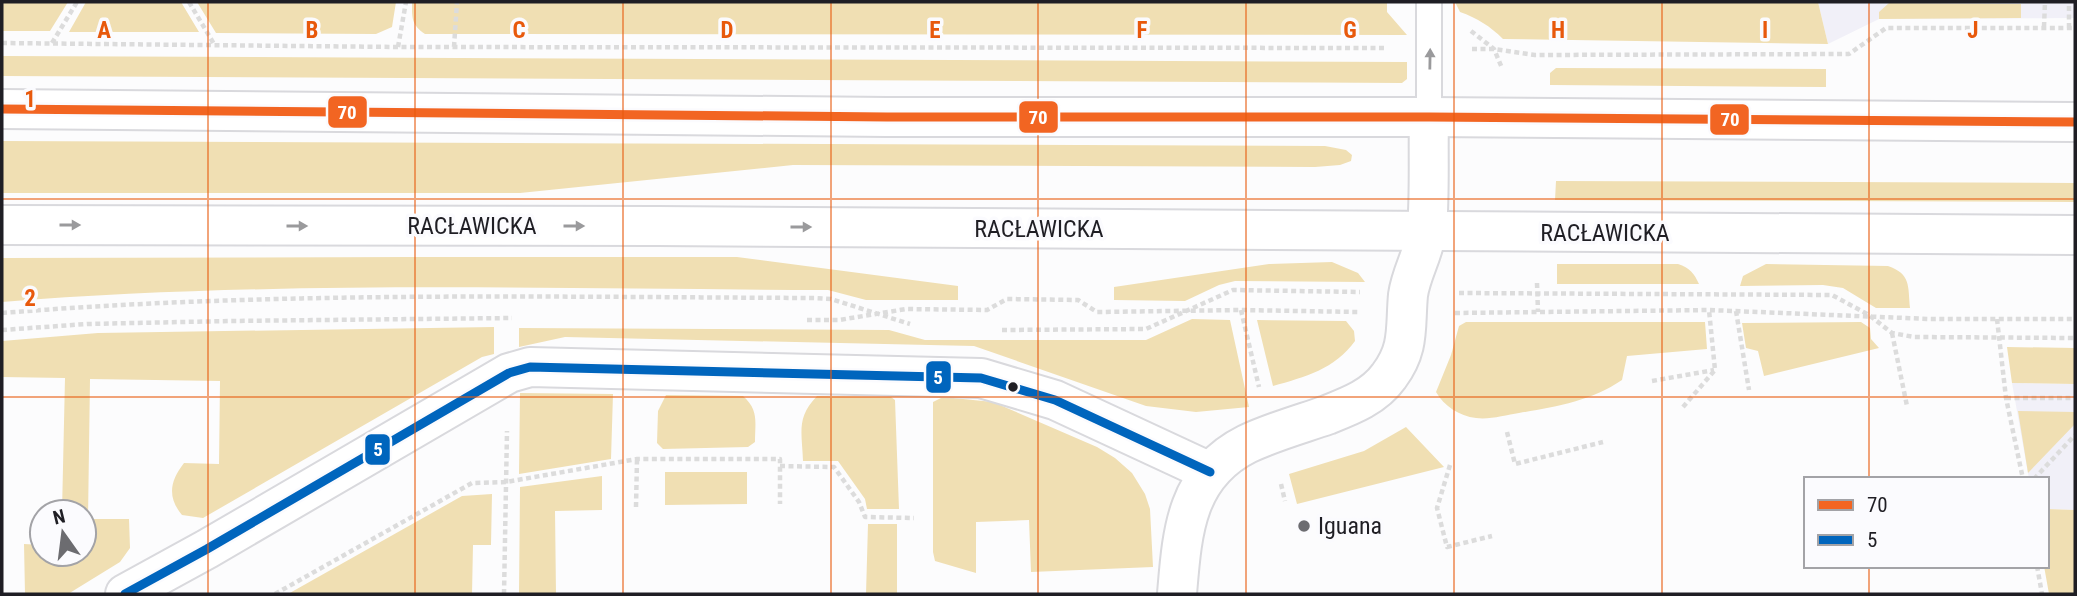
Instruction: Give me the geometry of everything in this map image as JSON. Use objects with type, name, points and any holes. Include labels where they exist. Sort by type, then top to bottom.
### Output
[{"type":"street","points":[[2,109],[887,117],[1429,117],[2075,122]]},
{"type":"street","points":[[1177,594],[1186,519],[1199,487],[1210,472],[1229,454],[1248,443],[1345,408],[1368,396],[1388,377],[1402,355],[1407,335],[1408,294],[1427,231],[1429,117]]},
{"type":"street","name":"RACŁAWICKA","points":[[2,225],[657,226],[2075,235]]},
{"type":"street","points":[[125,594],[509,373],[530,367],[981,378],[1055,400],[1210,472]]},
{"type":"lane","points":[[1429,2],[1429,117]]},
{"type":"path","points":[[52,44],[77,2]]},
{"type":"path","points":[[189,2],[215,45]]},
{"type":"path","points":[[398,47],[407,2]]},
{"type":"path","points":[[454,47],[457,2]]},
{"type":"path","points":[[2044,27],[2045,2]]},
{"type":"path","points":[[2,43],[398,47],[1430,48],[1494,49],[1535,55],[1849,54],[1886,28],[2072,28],[2069,2]]},
{"type":"path","points":[[1537,278],[1538,312]]},
{"type":"path","points":[[995,330],[1146,329],[1234,290],[1372,293]]},
{"type":"path","points":[[1448,293],[1832,295],[1869,315],[1892,333],[1914,337],[2075,338]]},
{"type":"path","points":[[2,313],[164,303],[440,297],[815,298],[831,299],[913,325]]},
{"type":"path","points":[[798,320],[839,320],[906,309],[987,310],[1007,299],[1078,300],[1097,312],[1366,312]]},
{"type":"path","points":[[1241,310],[1259,385]]},
{"type":"path","points":[[1682,407],[1715,370],[1709,310]]},
{"type":"path","points":[[1452,313],[1709,310],[2075,319]]},
{"type":"path","points":[[1736,311],[1749,390]]},
{"type":"path","points":[[2,330],[87,324],[216,321],[524,318]]},
{"type":"path","points":[[1997,319],[2006,398],[2023,477]]},
{"type":"path","points":[[1892,333],[1907,406]]},
{"type":"path","points":[[1652,381],[1715,370]]},
{"type":"path","points":[[504,594],[509,373]]},
{"type":"path","points":[[2006,398],[2075,398]]},
{"type":"path","points":[[1507,432],[1515,464],[1603,442]]},
{"type":"path","points":[[2036,477],[2075,436]]},
{"type":"path","points":[[636,507],[637,459]]},
{"type":"path","points":[[275,594],[472,483],[506,482],[637,459],[780,459],[780,504]]},
{"type":"path","points":[[1450,465],[1437,508],[1447,547],[1492,536]]},
{"type":"path","points":[[780,466],[834,467],[859,502],[866,517],[914,518]]},
{"type":"path","points":[[2037,568],[2042,594]]},
{"type":"shaded area","points":[[2,2],[68,2],[50,31],[2,31]]},
{"type":"shaded area","points":[[86,2],[181,2],[199,32],[69,32]]},
{"type":"shaded area","points":[[197,2],[396,2],[392,27],[376,34],[216,33]]},
{"type":"shaded area","points":[[412,2],[1387,2],[1387,12],[1407,35],[425,34],[413,20]]},
{"type":"shaded area","points":[[1455,2],[1818,2],[1828,44],[1503,39],[1483,23],[1460,12]]},
{"type":"shaded area","points":[[1818,2],[2075,2],[2075,18],[1879,19],[1828,44]]},
{"type":"shaded area","points":[[1889,3],[2021,4],[2021,18],[1879,19],[1879,12]]},
{"type":"shaded area","points":[[2,56],[1407,62],[1407,79],[1402,83],[2,76]]},
{"type":"shaded area","points":[[1556,68],[1826,69],[1826,87],[1550,85],[1550,73]]},
{"type":"shaded area","points":[[2,141],[1325,146],[1346,150],[1352,155],[1351,161],[1340,165],[1315,167],[793,165],[520,193],[2,193]]},
{"type":"shaded area","points":[[1556,181],[2075,183],[2075,202],[1555,200]]},
{"type":"shaded area","points":[[737,257],[958,286],[958,300],[866,300],[828,290],[415,287],[208,291],[2,302],[2,258]]},
{"type":"shaded area","points":[[1332,262],[1358,273],[1365,282],[1235,281],[1219,285],[1185,301],[1114,300],[1114,287],[1269,264]]},
{"type":"shaded area","points":[[1557,264],[1678,264],[1691,271],[1699,284],[1557,284]]},
{"type":"shaded area","points":[[1766,264],[1888,266],[1905,277],[1910,308],[1876,308],[1843,288],[1823,285],[1740,286],[1743,276]]},
{"type":"shaded area","points":[[1192,319],[1230,320],[1249,407],[1196,412],[1146,406],[974,346],[565,337],[519,347],[519,328],[889,330],[925,340],[1146,340]]},
{"type":"shaded area","points":[[1257,320],[1346,321],[1354,331],[1355,341],[1329,365],[1273,386]]},
{"type":"shaded area","points":[[1466,322],[1705,322],[1707,349],[1627,356],[1622,380],[1598,393],[1546,408],[1492,418],[1476,418],[1453,410],[1436,392],[1459,326]]},
{"type":"shaded area","points":[[1861,322],[1870,328],[1871,339],[1879,348],[1764,376],[1758,351],[1746,348],[1742,323]]},
{"type":"shaded area","points":[[494,327],[494,354],[482,357],[203,518],[182,515],[174,502],[172,489],[184,463],[219,464],[220,381],[90,379],[88,498],[62,498],[65,378],[2,377],[2,341],[98,333]]},
{"type":"shaded area","points":[[2007,347],[2075,348],[2075,384],[2012,383]]},
{"type":"shaded area","points":[[2012,383],[2075,384],[2075,510],[2049,509],[2049,477],[2029,477]]},
{"type":"shaded area","points":[[520,393],[613,394],[611,459],[519,474]]},
{"type":"shaded area","points":[[666,395],[743,396],[754,411],[755,442],[748,447],[663,449],[657,443],[658,411]]},
{"type":"shaded area","points":[[817,396],[891,397],[895,400],[899,509],[867,509],[865,499],[838,461],[803,461],[803,419]]},
{"type":"shaded area","points":[[943,397],[993,402],[1097,447],[1115,458],[1132,473],[1145,494],[1150,509],[1153,567],[1031,572],[1029,520],[976,522],[976,573],[935,561],[933,402]]},
{"type":"shaded area","points":[[2018,411],[2075,412],[2075,424],[2028,473]]},
{"type":"shaded area","points":[[1406,427],[1444,467],[1297,504],[1289,474],[1364,451]]},
{"type":"shaded area","points":[[665,472],[747,472],[747,504],[665,505]]},
{"type":"shaded area","points":[[602,476],[602,510],[555,511],[556,594],[519,594],[520,487]]},
{"type":"shaded area","points":[[492,494],[491,545],[473,545],[472,594],[288,594],[462,496]]},
{"type":"shaded area","points":[[2049,509],[2075,510],[2075,594],[2049,594],[2044,568],[2049,568]]},
{"type":"shaded area","points":[[98,519],[129,519],[130,548],[120,562],[68,594],[25,594],[24,544],[28,544],[28,568],[98,568]]},
{"type":"shaded area","points":[[868,524],[897,524],[897,594],[866,594]]},
{"type":"transit line","name":"70","points":[[2,109],[887,117],[1429,117],[2075,122]]},
{"type":"transit line","name":"5","points":[[125,594],[509,373],[530,367],[981,378],[1055,400],[1210,472]]},
{"type":"place","name":"Iguana","points":[[1304,526]]}]
